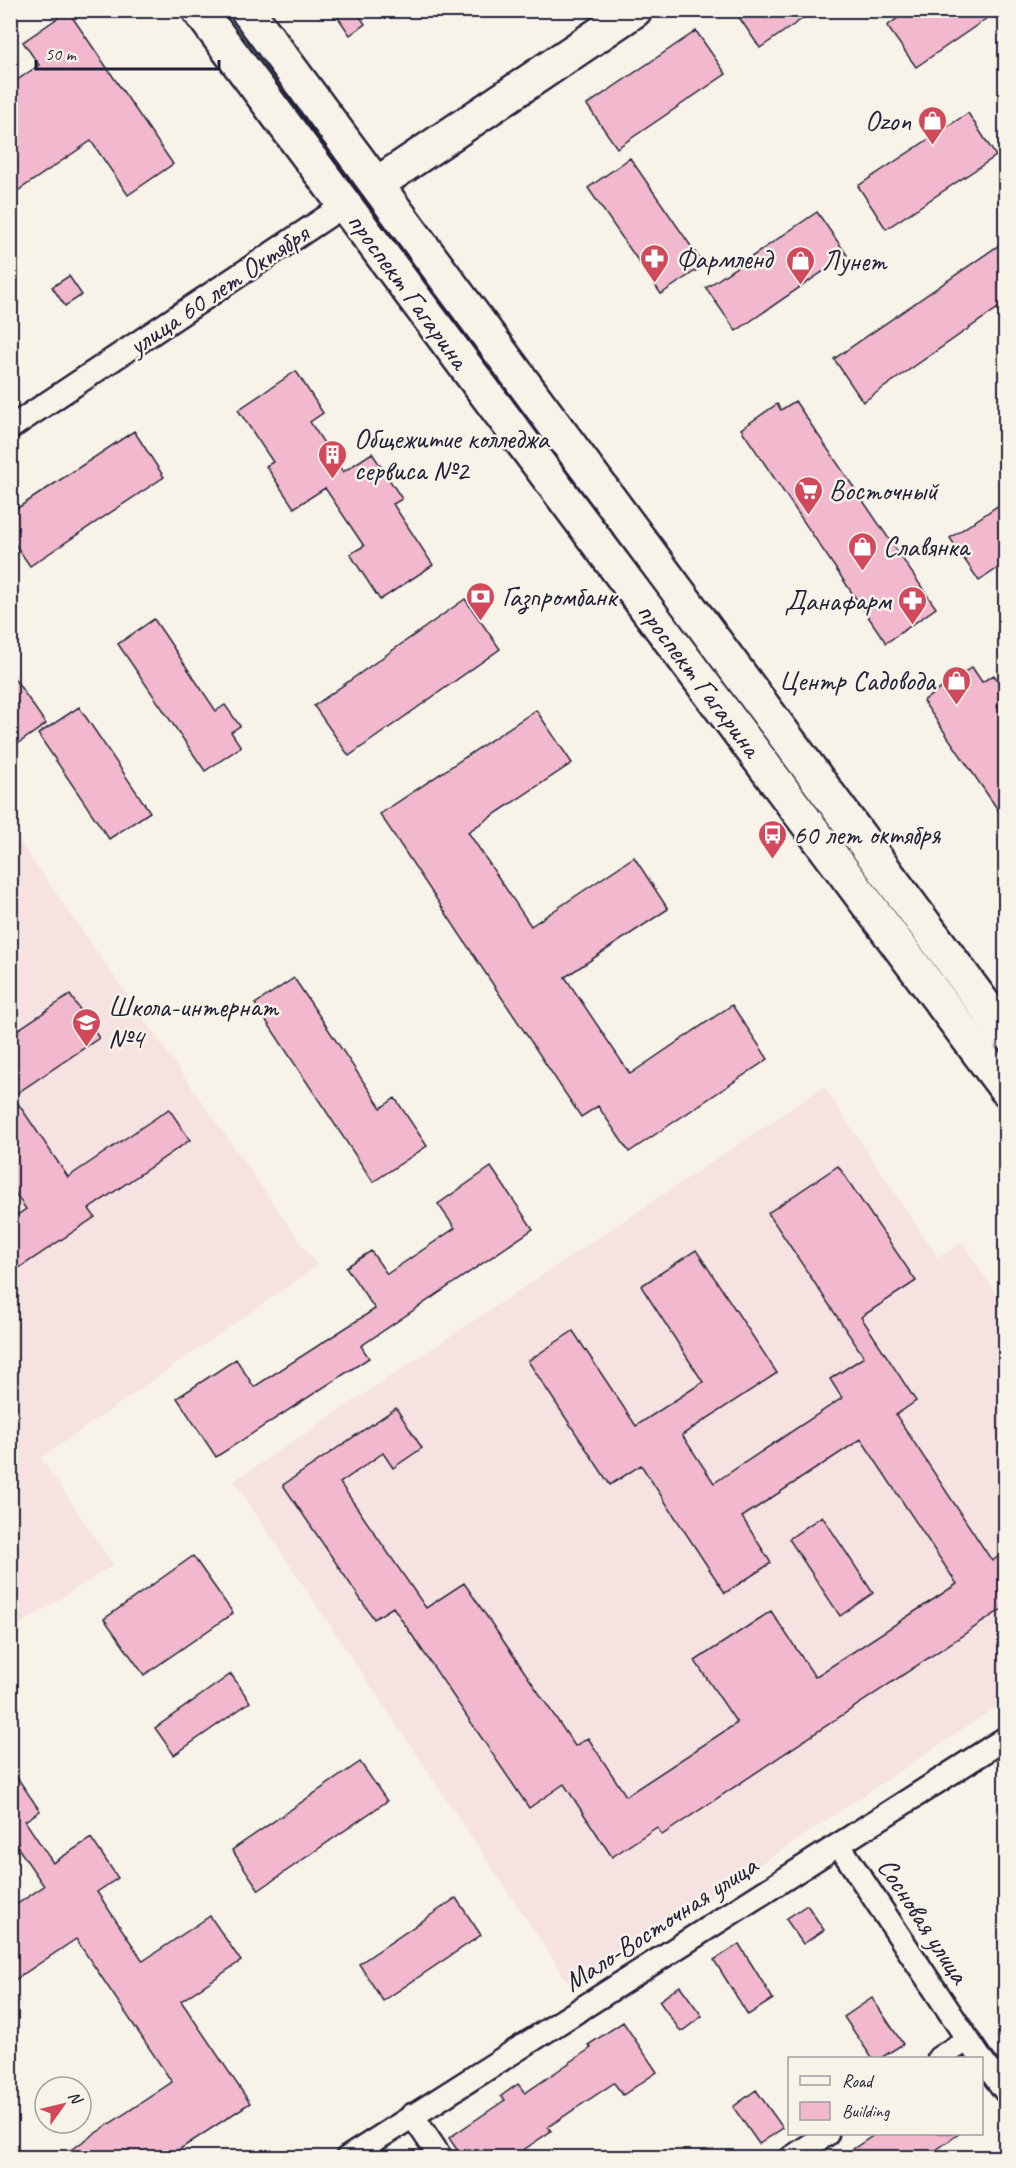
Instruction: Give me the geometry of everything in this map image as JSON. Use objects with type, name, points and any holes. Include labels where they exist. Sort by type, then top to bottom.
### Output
[{"type":"main road","name":"проспект Гагарина","points":[[199,10],[1005,1089]]},
{"type":"main road","name":"проспект Гагарина","points":[[247,10],[1005,1034]]},
{"type":"main road","name":"улица 60 лет Октября","points":[[346,204],[635,10]]},
{"type":"street","name":"улица 60 лет Октября","points":[[10,428],[346,204]]},
{"type":"street","name":"Мало-Восточная улица","points":[[346,2157],[1005,1738]]},
{"type":"street","name":"Сосновая улица","points":[[838,1845],[980,2057]]},
{"type":"street","points":[[941,2057],[967,2040]]},
{"type":"street","name":"Сосновая улица","points":[[983,2062],[1005,2092]]},
{"type":"street","points":[[412,2115],[441,2157]]},
{"type":"street","points":[[791,2157],[824,2135]]},
{"type":"shaded area","name":"Школа-интернат №4","points":[[10,828],[317,1266],[41,1458],[113,1565],[11,1630]]},
{"type":"shaded area","points":[[824,1087],[938,1258],[962,1242],[1005,1308],[1005,1701],[573,1989],[234,1481]]},
{"type":"building","points":[[333,10],[356,10],[365,24],[350,35]]},
{"type":"building","points":[[734,10],[815,10],[760,48]]},
{"type":"building","points":[[909,10],[999,10],[916,67],[887,26]]},
{"type":"building","points":[[68,11],[173,164],[128,195],[91,141],[10,196],[10,85],[39,65],[23,42]]},
{"type":"building","points":[[696,31],[726,74],[617,148],[587,105]]},
{"type":"building","points":[[968,113],[996,156],[886,229],[858,186]]},
{"type":"building","points":[[630,158],[704,265],[661,294],[588,188]]},
{"type":"building","points":[[817,212],[847,255],[736,331],[706,288]]},
{"type":"building","points":[[1005,241],[1005,303],[863,402],[834,359]]},
{"type":"building","points":[[69,276],[82,295],[65,306],[52,287]]},
{"type":"building","name":"Общежитие колледжа сервиса №2","points":[[296,371],[323,413],[310,422],[343,472],[372,453],[402,499],[393,504],[433,565],[380,600],[350,554],[364,546],[325,488],[294,508],[266,466],[273,462],[238,410]]},
{"type":"building","points":[[795,401],[936,608],[886,643],[741,429],[777,404],[781,410]]},
{"type":"building","points":[[134,431],[164,477],[30,566],[10,537],[10,513]]},
{"type":"building","points":[[1005,501],[1005,563],[979,581],[950,538]]},
{"type":"building","points":[[465,599],[500,649],[349,756],[314,706]]},
{"type":"building","points":[[154,619],[216,711],[225,705],[240,726],[231,732],[241,747],[205,771],[118,644]]},
{"type":"building","points":[[972,667],[982,682],[994,675],[1005,692],[1005,700],[997,706],[1005,719],[1005,820],[923,701]]},
{"type":"building","points":[[10,672],[46,724],[10,749]]},
{"type":"building","points":[[79,707],[150,812],[109,839],[38,734]]},
{"type":"building","points":[[536,710],[572,763],[468,832],[531,926],[634,857],[668,909],[565,977],[630,1074],[732,1005],[768,1059],[629,1152],[598,1106],[581,1117],[380,814]]},
{"type":"building","points":[[294,978],[381,1108],[395,1098],[427,1146],[373,1182],[255,1004]]},
{"type":"building","points":[[70,995],[99,1038],[13,1096],[68,1177],[169,1109],[190,1140],[89,1209],[95,1217],[10,1274],[10,1220],[26,1209],[10,1186],[10,1035]]},
{"type":"building","points":[[838,1166],[916,1281],[861,1317],[916,1401],[896,1415],[992,1561],[1005,1552],[1005,1607],[662,1835],[657,1827],[612,1857],[564,1784],[529,1808],[393,1607],[374,1619],[283,1485],[396,1408],[422,1448],[393,1468],[383,1453],[340,1483],[426,1608],[464,1583],[575,1746],[588,1738],[626,1796],[737,1723],[695,1661],[771,1611],[815,1677],[957,1584],[861,1439],[742,1517],[771,1563],[725,1593],[641,1465],[610,1485],[528,1361],[573,1331],[636,1426],[703,1382],[641,1286],[696,1250],[777,1373],[682,1435],[714,1483],[842,1398],[830,1379],[864,1357],[768,1213]]},
{"type":"building","points":[[491,1167],[533,1229],[361,1346],[369,1358],[216,1457],[177,1398],[236,1359],[254,1387],[375,1309],[346,1267],[371,1251],[387,1274],[455,1228],[438,1204]]},
{"type":"building","points":[[822,1516],[873,1593],[840,1616],[789,1539]]},
{"type":"building","points":[[193,1556],[233,1613],[144,1675],[104,1619]]},
{"type":"building","points":[[231,1674],[250,1702],[174,1755],[155,1728]]},
{"type":"building","points":[[360,1762],[387,1801],[259,1890],[232,1850]]},
{"type":"building","points":[[10,1767],[40,1811],[25,1821],[53,1863],[91,1838],[118,1878],[97,1892],[143,1961],[210,1916],[241,1961],[181,2001],[250,2103],[168,2157],[60,2157],[172,2082],[76,1939],[10,1983],[10,1909],[44,1886],[10,1836]]},
{"type":"building","points":[[456,1898],[481,1935],[383,2001],[359,1964]]},
{"type":"building","points":[[807,1905],[824,1930],[803,1944],[786,1919]]},
{"type":"building","points":[[739,1944],[773,1999],[748,2015],[714,1960]]},
{"type":"building","points":[[680,1986],[702,2016],[681,2032],[659,2001]]},
{"type":"building","points":[[872,1998],[903,2044],[883,2057],[871,2057],[844,2017]]},
{"type":"building","points":[[623,2022],[657,2072],[623,2095],[614,2083],[548,2127],[551,2131],[513,2157],[462,2157],[449,2138],[505,2100],[501,2096],[518,2084],[525,2093],[591,2048],[588,2045]]},
{"type":"building","points":[[756,2090],[783,2128],[759,2144],[733,2107]]},
{"type":"building","points":[[874,2135],[957,2135],[926,2157],[841,2157]]},
{"type":"place","name":"Ozon","points":[[932,146]]},
{"type":"place","name":"Фармленд","points":[[655,284]]},
{"type":"place","name":"Лунет","points":[[801,286]]},
{"type":"place","name":"Общежитие колледжа сервиса №2","points":[[333,480]]},
{"type":"place","name":"Восточный","points":[[808,516]]},
{"type":"place","name":"Славянка","points":[[862,572]]},
{"type":"place","name":"Газпромбанк","points":[[481,622]]},
{"type":"place","name":"Данафарм","points":[[912,626]]},
{"type":"place","name":"Центр Садовода","points":[[956,706]]},
{"type":"place","name":"60 лет октября","points":[[772,860]]},
{"type":"place","name":"Школа-интернат №4","points":[[87,1048]]}]
